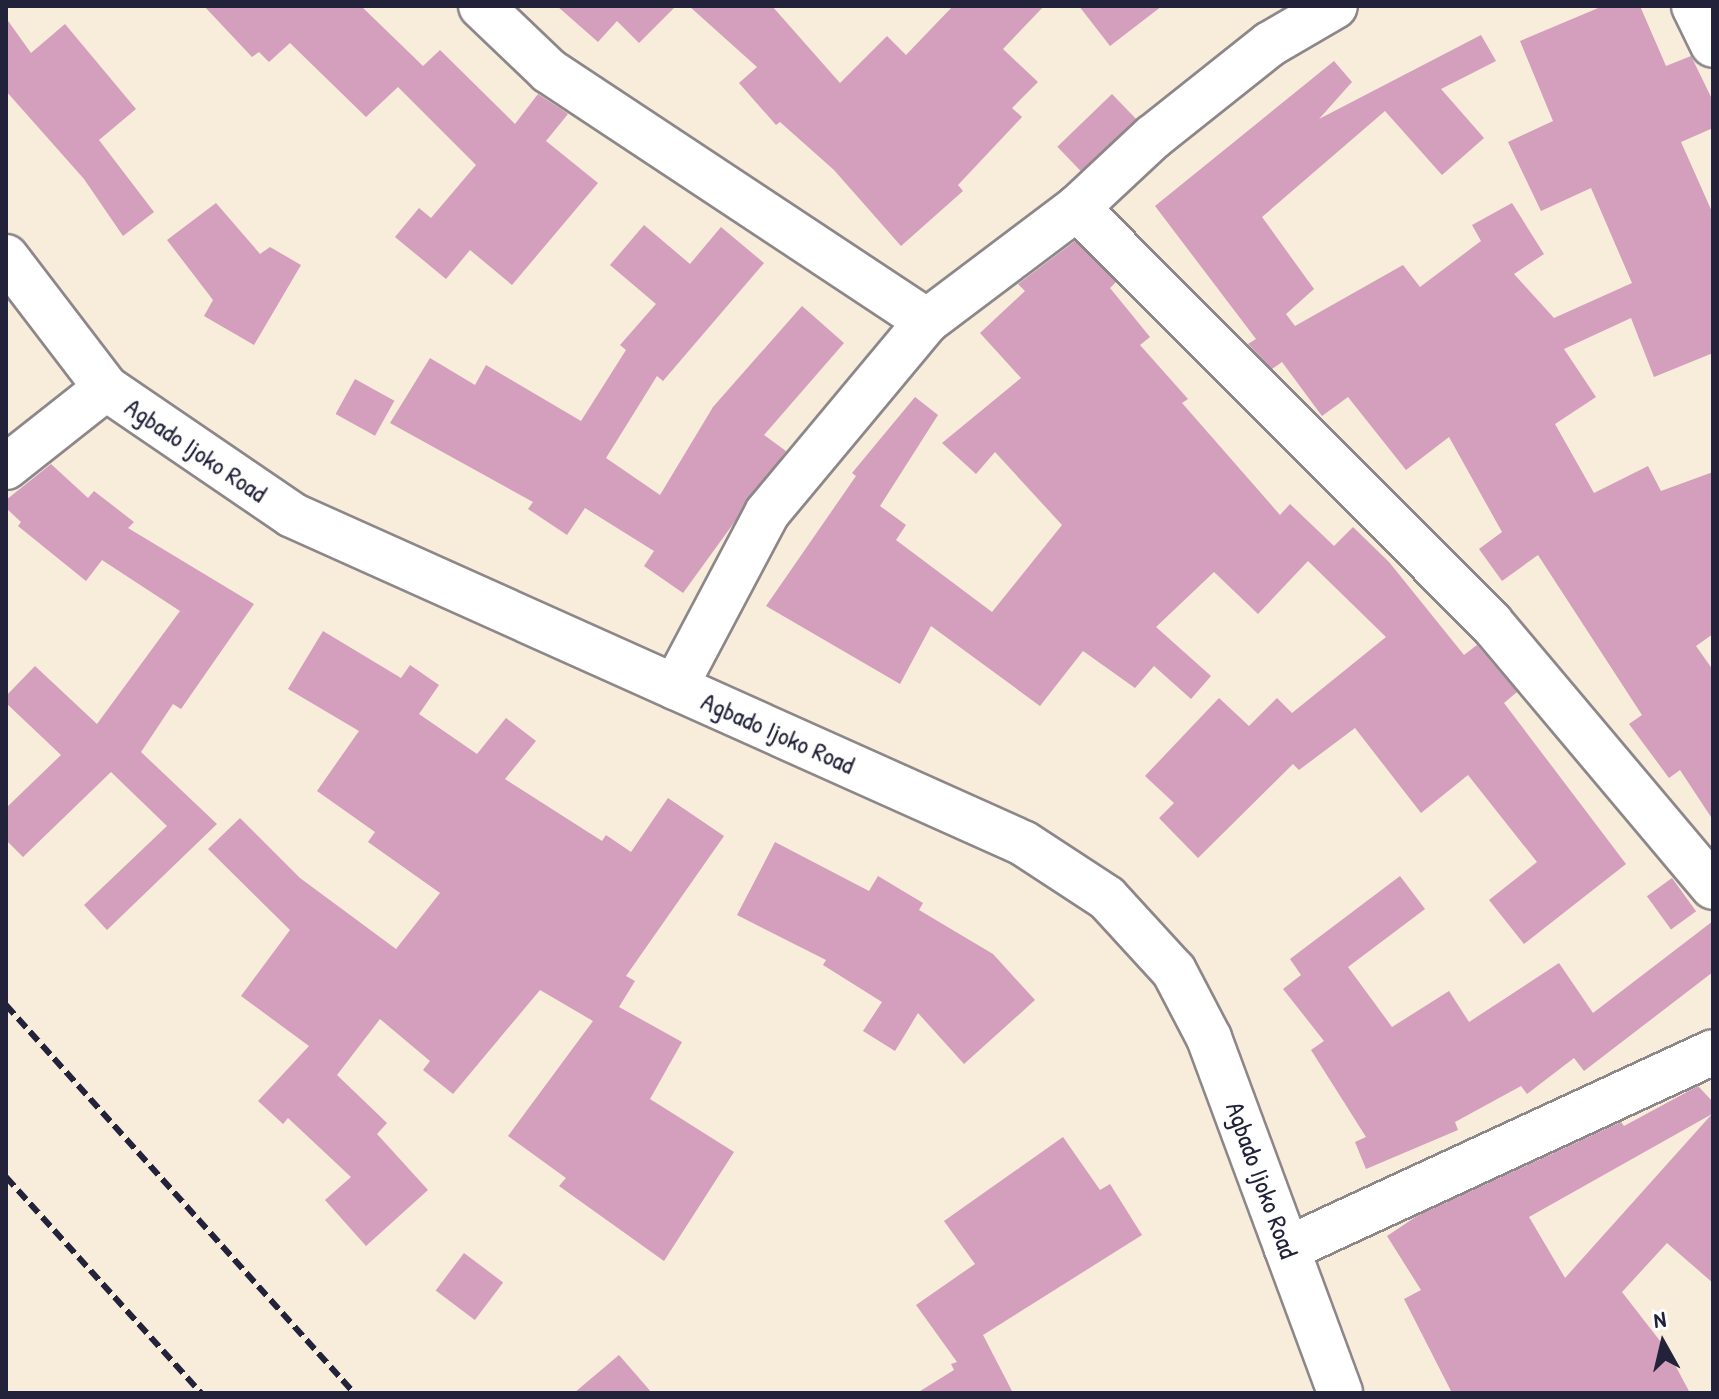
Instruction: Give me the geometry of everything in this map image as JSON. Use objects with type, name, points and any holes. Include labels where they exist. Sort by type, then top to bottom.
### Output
[{"type":"street","points":[[481,6],[549,71],[927,321]]},
{"type":"street","points":[[675,687],[767,513],[927,321],[1077,208],[1153,137],[1270,44],[1335,6]]},
{"type":"street","points":[[1694,6],[1713,45]]},
{"type":"street","points":[[1077,208],[1491,623],[1713,887]]},
{"type":"street","name":"Agbado Ijoko Road","points":[[6,257],[106,388],[292,515],[1023,843],[1107,898],[1174,971],[1209,1038],[1340,1393]]},
{"type":"street","points":[[6,467],[106,388]]},
{"type":"street","points":[[1287,1249],[1711,1056]]},
{"type":"building","points":[[204,6],[361,6],[423,66],[440,50],[515,124],[538,94],[564,111],[568,114],[546,141],[598,183],[512,285],[470,250],[446,279],[395,237],[419,208],[431,218],[476,165],[398,87],[366,117],[290,43],[269,62],[259,52],[252,57]]},
{"type":"building","points":[[557,6],[676,6],[639,43],[617,21],[598,42]]},
{"type":"building","points":[[689,6],[772,6],[840,83],[887,36],[906,55],[953,6],[1044,6],[1003,49],[1038,82],[1012,108],[1022,117],[958,185],[963,191],[901,246],[834,170],[780,122],[776,125],[739,83],[757,67]]},
{"type":"building","points":[[1079,6],[1162,6],[1110,46]]},
{"type":"building","points":[[1603,6],[1640,6],[1666,66],[1691,56],[1713,101],[1713,128],[1681,142],[1713,214],[1713,353],[1654,377],[1631,318],[1564,349],[1596,397],[1555,424],[1594,493],[1648,466],[1661,491],[1713,472],[1713,634],[1696,646],[1713,670],[1713,820],[1680,770],[1669,778],[1629,724],[1642,715],[1538,555],[1502,581],[1479,549],[1502,532],[1449,437],[1406,470],[1348,397],[1322,416],[1282,362],[1272,369],[1248,344],[1256,339],[1155,206],[1334,61],[1352,82],[1319,119],[1481,35],[1496,61],[1441,89],[1484,138],[1442,175],[1385,111],[1262,217],[1314,289],[1286,314],[1295,326],[1403,265],[1420,287],[1481,241],[1472,225],[1512,203],[1544,254],[1514,274],[1554,318],[1632,283],[1591,188],[1541,211],[1508,142],[1553,121],[1520,41]]},
{"type":"building","points":[[6,18],[31,53],[65,24],[136,109],[99,140],[154,212],[123,236],[84,179],[6,91]]},
{"type":"building","points":[[1112,94],[1136,119],[1082,172],[1057,147]]},
{"type":"building","points":[[216,203],[260,254],[270,247],[301,265],[254,345],[204,316],[213,300],[167,240]]},
{"type":"building","points":[[644,225],[690,264],[721,227],[764,263],[663,381],[657,376],[606,458],[660,495],[713,407],[802,306],[844,343],[764,435],[786,451],[683,593],[644,566],[654,551],[585,508],[567,535],[528,509],[533,502],[390,423],[430,358],[475,385],[486,365],[581,421],[626,350],[620,345],[656,304],[610,265]]},
{"type":"building","points":[[1075,241],[1116,282],[1110,288],[1150,337],[1140,345],[1188,399],[1182,403],[1280,515],[1290,504],[1334,546],[1353,527],[1389,562],[1464,655],[1477,645],[1517,692],[1504,703],[1626,864],[1524,944],[1489,900],[1537,862],[1468,775],[1421,813],[1355,728],[1299,770],[1293,764],[1198,858],[1159,818],[1174,803],[1145,776],[1219,698],[1249,726],[1277,698],[1292,713],[1386,637],[1308,561],[1258,614],[1214,572],[1156,627],[1211,676],[1191,699],[1154,666],[1135,688],[1083,651],[1040,706],[931,626],[900,684],[766,606],[856,476],[852,473],[915,397],[938,415],[880,506],[906,525],[896,540],[992,612],[1062,525],[995,452],[976,474],[942,443],[1021,378],[980,333],[1025,291],[1018,284]]},
{"type":"building","points":[[355,379],[394,401],[375,436],[336,414]]},
{"type":"building","points":[[51,464],[88,498],[94,491],[134,522],[128,528],[254,604],[181,709],[173,704],[141,752],[217,824],[107,930],[84,905],[167,826],[111,772],[23,857],[6,840],[6,808],[61,755],[6,703],[6,696],[35,666],[97,724],[180,611],[102,560],[86,581],[18,526],[21,522],[6,508],[6,500]]},
{"type":"building","points":[[323,631],[401,678],[410,665],[439,685],[419,714],[477,754],[506,718],[536,741],[505,779],[602,841],[606,835],[631,852],[668,798],[724,836],[626,976],[635,981],[619,1007],[682,1042],[650,1099],[734,1152],[664,1261],[559,1186],[566,1178],[508,1136],[593,1021],[540,990],[453,1094],[423,1070],[430,1061],[380,1019],[337,1075],[387,1123],[377,1134],[428,1190],[366,1246],[325,1200],[351,1177],[288,1118],[283,1124],[258,1101],[309,1046],[241,996],[290,930],[208,849],[240,818],[300,878],[396,949],[440,893],[368,842],[375,832],[317,791],[359,731],[288,689]]},
{"type":"building","points":[[775,842],[869,891],[878,876],[923,903],[919,910],[993,954],[1035,1000],[964,1064],[918,1013],[895,1051],[863,1031],[882,1002],[823,965],[826,960],[737,915]]},
{"type":"building","points":[[1400,876],[1425,909],[1348,967],[1392,1027],[1449,991],[1469,1022],[1559,963],[1593,1013],[1713,921],[1713,972],[1584,1071],[1574,1058],[1527,1094],[1521,1086],[1455,1122],[1458,1130],[1366,1169],[1355,1142],[1366,1137],[1311,1050],[1324,1041],[1283,989],[1301,975],[1290,959]]},
{"type":"building","points":[[1672,878],[1696,911],[1671,929],[1647,896]]},
{"type":"building","points":[[1698,1086],[1713,1102],[1713,1283],[1667,1243],[1622,1292],[1667,1350],[1690,1393],[1452,1393],[1404,1299],[1421,1290],[1387,1236],[1417,1216],[1621,1122],[1624,1126]],"holes":[[[1712,1114],[1565,1278],[1529,1217]]]},
{"type":"building","points":[[1063,1137],[1100,1190],[1110,1184],[1142,1235],[983,1335],[1013,1393],[917,1393],[954,1370],[951,1364],[957,1362],[916,1305],[975,1264],[944,1221]]},
{"type":"building","points":[[464,1253],[503,1282],[475,1320],[436,1291]]},
{"type":"building","points":[[619,1355],[652,1393],[574,1393]]},
{"type":"railway","points":[[6,1005],[354,1393]]},
{"type":"railway","points":[[6,1177],[201,1393]]}]
